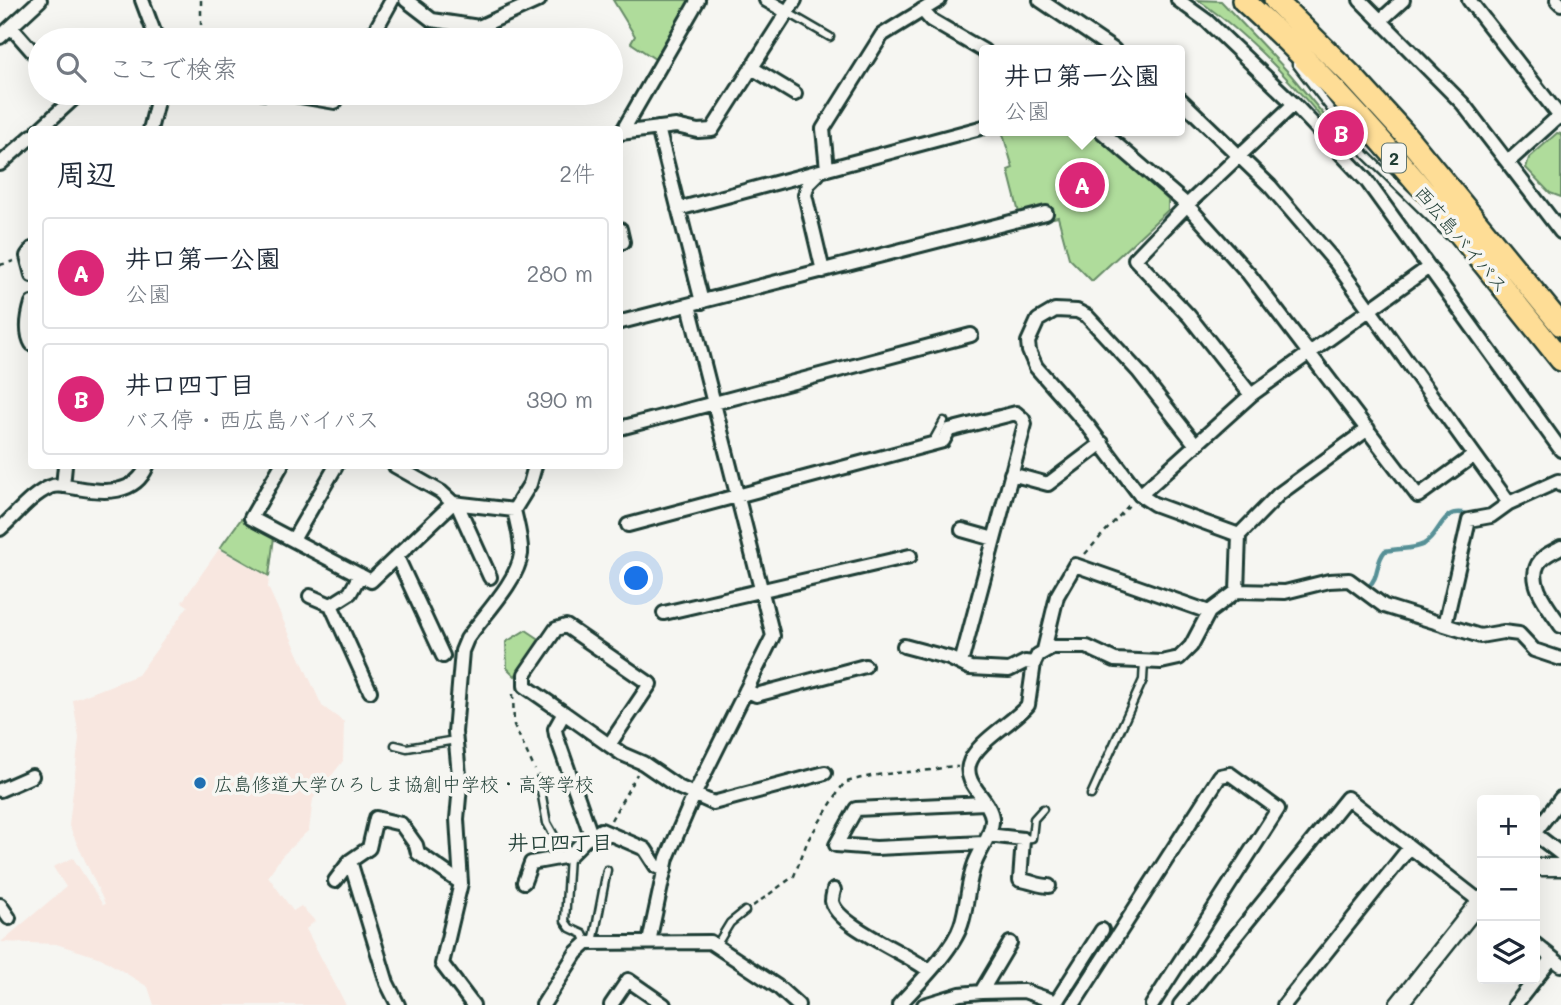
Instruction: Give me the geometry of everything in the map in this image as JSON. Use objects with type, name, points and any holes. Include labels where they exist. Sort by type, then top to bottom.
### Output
[{"type":"highway","name":"西広島バイパス","points":[[1243,0],[1336,91],[1561,360]]},
{"type":"highway","name":"西広島バイパス","points":[[1275,0],[1352,76],[1403,132],[1560,323]]},
{"type":"highway","points":[[1533,326],[1561,370]]},
{"type":"street","points":[[0,37],[40,0]]},
{"type":"street","points":[[142,0],[153,28]]},
{"type":"street","points":[[377,28],[393,0]]},
{"type":"street","points":[[405,0],[432,20],[478,27],[538,0]]},
{"type":"street","points":[[623,129],[698,0]]},
{"type":"street","points":[[765,0],[787,12]]},
{"type":"street","points":[[623,132],[676,126],[698,131],[712,130],[795,0]]},
{"type":"street","points":[[824,170],[823,129],[882,35],[939,0]]},
{"type":"street","points":[[1040,0],[1107,45]]},
{"type":"street","points":[[1178,0],[1207,21],[1294,104],[1366,180],[1561,450]]},
{"type":"street","points":[[1360,0],[1463,104],[1561,232]]},
{"type":"street","points":[[1380,21],[1403,0]]},
{"type":"street","points":[[1469,0],[1560,117],[1508,162]]},
{"type":"street","points":[[1558,0],[1561,4]]},
{"type":"street","points":[[922,10],[931,20],[979,48]]},
{"type":"street","points":[[11,27],[28,46]]},
{"type":"street","points":[[752,68],[795,94]]},
{"type":"street","points":[[1185,104],[1240,154],[1298,218],[1371,310],[1509,503]]},
{"type":"street","points":[[1251,395],[1189,316],[1135,259],[1186,205],[1294,104]]},
{"type":"street","points":[[43,126],[66,105]]},
{"type":"street","points":[[151,126],[156,105]]},
{"type":"street","points":[[658,128],[702,302]]},
{"type":"street","points":[[678,209],[979,128]]},
{"type":"street","points":[[1107,136],[1186,205],[1248,273],[1418,496],[1473,456]]},
{"type":"street","points":[[0,164],[28,140]]},
{"type":"street","points":[[823,271],[805,195],[808,184],[824,170]]},
{"type":"street","points":[[623,321],[1046,213]]},
{"type":"street","points":[[1137,497],[1251,395],[1429,267]]},
{"type":"street","points":[[649,942],[667,858],[694,795],[773,636],[688,305]]},
{"type":"street","points":[[1196,445],[1139,372],[1096,324],[1077,311],[1055,310],[1045,314],[1033,327],[1028,342],[1036,367],[1102,443],[1137,497],[1239,535]]},
{"type":"street","points":[[623,427],[971,335]]},
{"type":"street","points":[[628,525],[943,441],[949,430],[1016,413],[1025,424],[961,663]]},
{"type":"street","points":[[1237,591],[1239,535],[1279,494],[1368,429]]},
{"type":"street","points":[[1011,474],[1048,484],[1102,443]]},
{"type":"street","points":[[63,486],[65,469]]},
{"type":"street","points":[[0,529],[37,494],[53,485],[90,491],[120,490],[138,481],[145,469]]},
{"type":"street","points":[[279,469],[251,518],[371,581],[455,504],[514,510]]},
{"type":"street","points":[[293,540],[334,469]]},
{"type":"street","points":[[400,469],[455,504],[490,577]]},
{"type":"street","points":[[473,1005],[442,964],[461,883],[457,819],[460,786],[456,740],[462,651],[467,639],[514,573],[520,558],[521,543],[514,510],[530,484],[534,469]]},
{"type":"street","points":[[1445,625],[1469,520],[1491,516],[1509,503],[1560,480]]},
{"type":"street","points":[[962,530],[994,539]]},
{"type":"street","points":[[1561,547],[1539,562],[1535,576],[1539,591],[1561,626]]},
{"type":"street","points":[[397,556],[443,656]]},
{"type":"street","points":[[664,613],[910,556]]},
{"type":"street","points":[[902,1002],[954,942],[961,927],[974,866],[992,818],[970,778],[969,763],[999,730],[1028,705],[1034,663],[1044,650],[1057,596],[1075,565],[1209,612]]},
{"type":"street","points":[[331,605],[351,593],[360,575]]},
{"type":"street","points":[[1044,650],[1074,645],[1092,648],[1115,660],[1161,662],[1184,655],[1209,612],[1237,591],[1285,592],[1318,582],[1349,580],[1384,606],[1484,637],[1511,632],[1525,639],[1538,652],[1561,659]]},
{"type":"street","points":[[310,596],[331,605],[370,691]]},
{"type":"street","points":[[609,745],[650,684],[566,626],[556,629],[525,678],[525,686],[609,745],[694,795],[713,803],[825,773]]},
{"type":"street","points":[[904,646],[970,668],[1009,670],[1025,662],[1034,663]]},
{"type":"street","points":[[746,690],[756,695],[865,666]]},
{"type":"street","points":[[564,713],[555,729],[556,734],[596,833],[645,849],[656,866],[665,870]]},
{"type":"street","points":[[1073,1005],[1220,776],[1230,774],[1278,809],[1152,1005]]},
{"type":"street","points":[[0,790],[32,776]]},
{"type":"street","points":[[1180,1005],[1347,798],[1477,897]]},
{"type":"street","points":[[1540,826],[1561,798]]},
{"type":"street","points":[[985,803],[856,809],[836,845],[876,848],[986,839],[1023,839],[1020,880],[1029,880],[1036,886],[1049,886]]},
{"type":"street","points":[[335,881],[350,861],[369,848],[370,816],[401,824],[416,845],[418,853],[461,883]]},
{"type":"street","points":[[524,883],[531,863],[569,856],[596,833]]},
{"type":"street","points":[[1540,837],[1561,854]]},
{"type":"street","points":[[1284,1005],[1410,847]]},
{"type":"street","points":[[350,861],[387,983],[398,1005]]},
{"type":"street","points":[[1540,867],[1561,867]]},
{"type":"street","points":[[830,894],[838,912],[853,924],[929,971]]},
{"type":"street","points":[[0,905],[9,918]]},
{"type":"street","points":[[1398,1005],[1477,907]]},
{"type":"street","points":[[923,1005],[960,994],[1024,991],[1056,1002],[1102,930]]},
{"type":"street","points":[[543,1005],[576,953],[590,943],[649,942],[710,942],[778,987],[798,1005]]},
{"type":"street","points":[[981,992],[1010,943]]},
{"type":"street","points":[[1515,1005],[1557,961],[1540,948]]},
{"type":"street","points":[[611,1005],[628,980],[664,1005]]},
{"type":"street","points":[[902,1002],[918,1005]]},
{"type":"lane","points":[[787,12],[830,37]]},
{"type":"lane","points":[[935,443],[934,439],[944,421]]},
{"type":"lane","points":[[1091,795],[1143,680],[1144,662]]},
{"type":"lane","points":[[395,746],[407,748],[456,740]]},
{"type":"lane","points":[[539,779],[547,823],[569,856],[564,916],[568,925],[583,934],[590,943]]},
{"type":"lane","points":[[1023,839],[1032,838],[1034,819],[1042,809]]},
{"type":"lane","points":[[590,943],[607,870]]},
{"type":"lane","points":[[716,946],[730,923],[745,911]]},
{"type":"path","points":[[201,0],[201,28]]},
{"type":"path","points":[[1083,557],[1137,497]]},
{"type":"path","points":[[525,678],[512,678],[514,720],[539,779]]},
{"type":"path","points":[[596,833],[615,816],[637,775],[635,773]]},
{"type":"shaded area","name":"広島修道大学ひろしま協創中学校・高等学校","points":[[219,549],[269,577],[268,587],[322,706],[344,722],[343,761],[313,799],[309,830],[282,856],[268,876],[293,911],[301,906],[315,921],[306,929],[346,1005],[154,1005],[148,987],[101,958],[56,944],[1,942],[66,887],[53,867],[73,858],[103,905],[105,904],[69,826],[79,738],[73,700],[138,675],[188,606],[182,602]]},
{"type":"green space","points":[[613,0],[690,0],[655,59],[631,43],[635,36]]},
{"type":"green space","points":[[1198,0],[1221,1],[1290,74],[1324,115],[1325,122],[1266,56]]},
{"type":"green space","points":[[1557,133],[1561,134],[1561,197],[1550,193],[1526,168],[1529,158]]},
{"type":"green space","points":[[1003,136],[1095,136],[1135,168],[1168,200],[1168,210],[1092,281],[1069,258],[1058,217],[1053,218],[1049,206],[1019,213],[1008,170],[1013,168]]},
{"type":"green space","points":[[241,519],[274,537],[269,576],[220,548]]},
{"type":"green space","points":[[526,630],[541,640],[515,676],[507,668],[506,642]]},
{"type":"waterway","points":[[1368,587],[1385,551],[1424,544],[1451,514],[1466,514]]},
{"type":"place","name":"井口四丁目","points":[[1341,133]]},
{"type":"place","name":"井口第一公園","points":[[1082,185]]},
{"type":"place","name":"広島修道大学ひろしま協創中学校・高等学校","points":[[200,783]]},
{"type":"district","name":"井口四丁目","points":[[560,841]]}]
